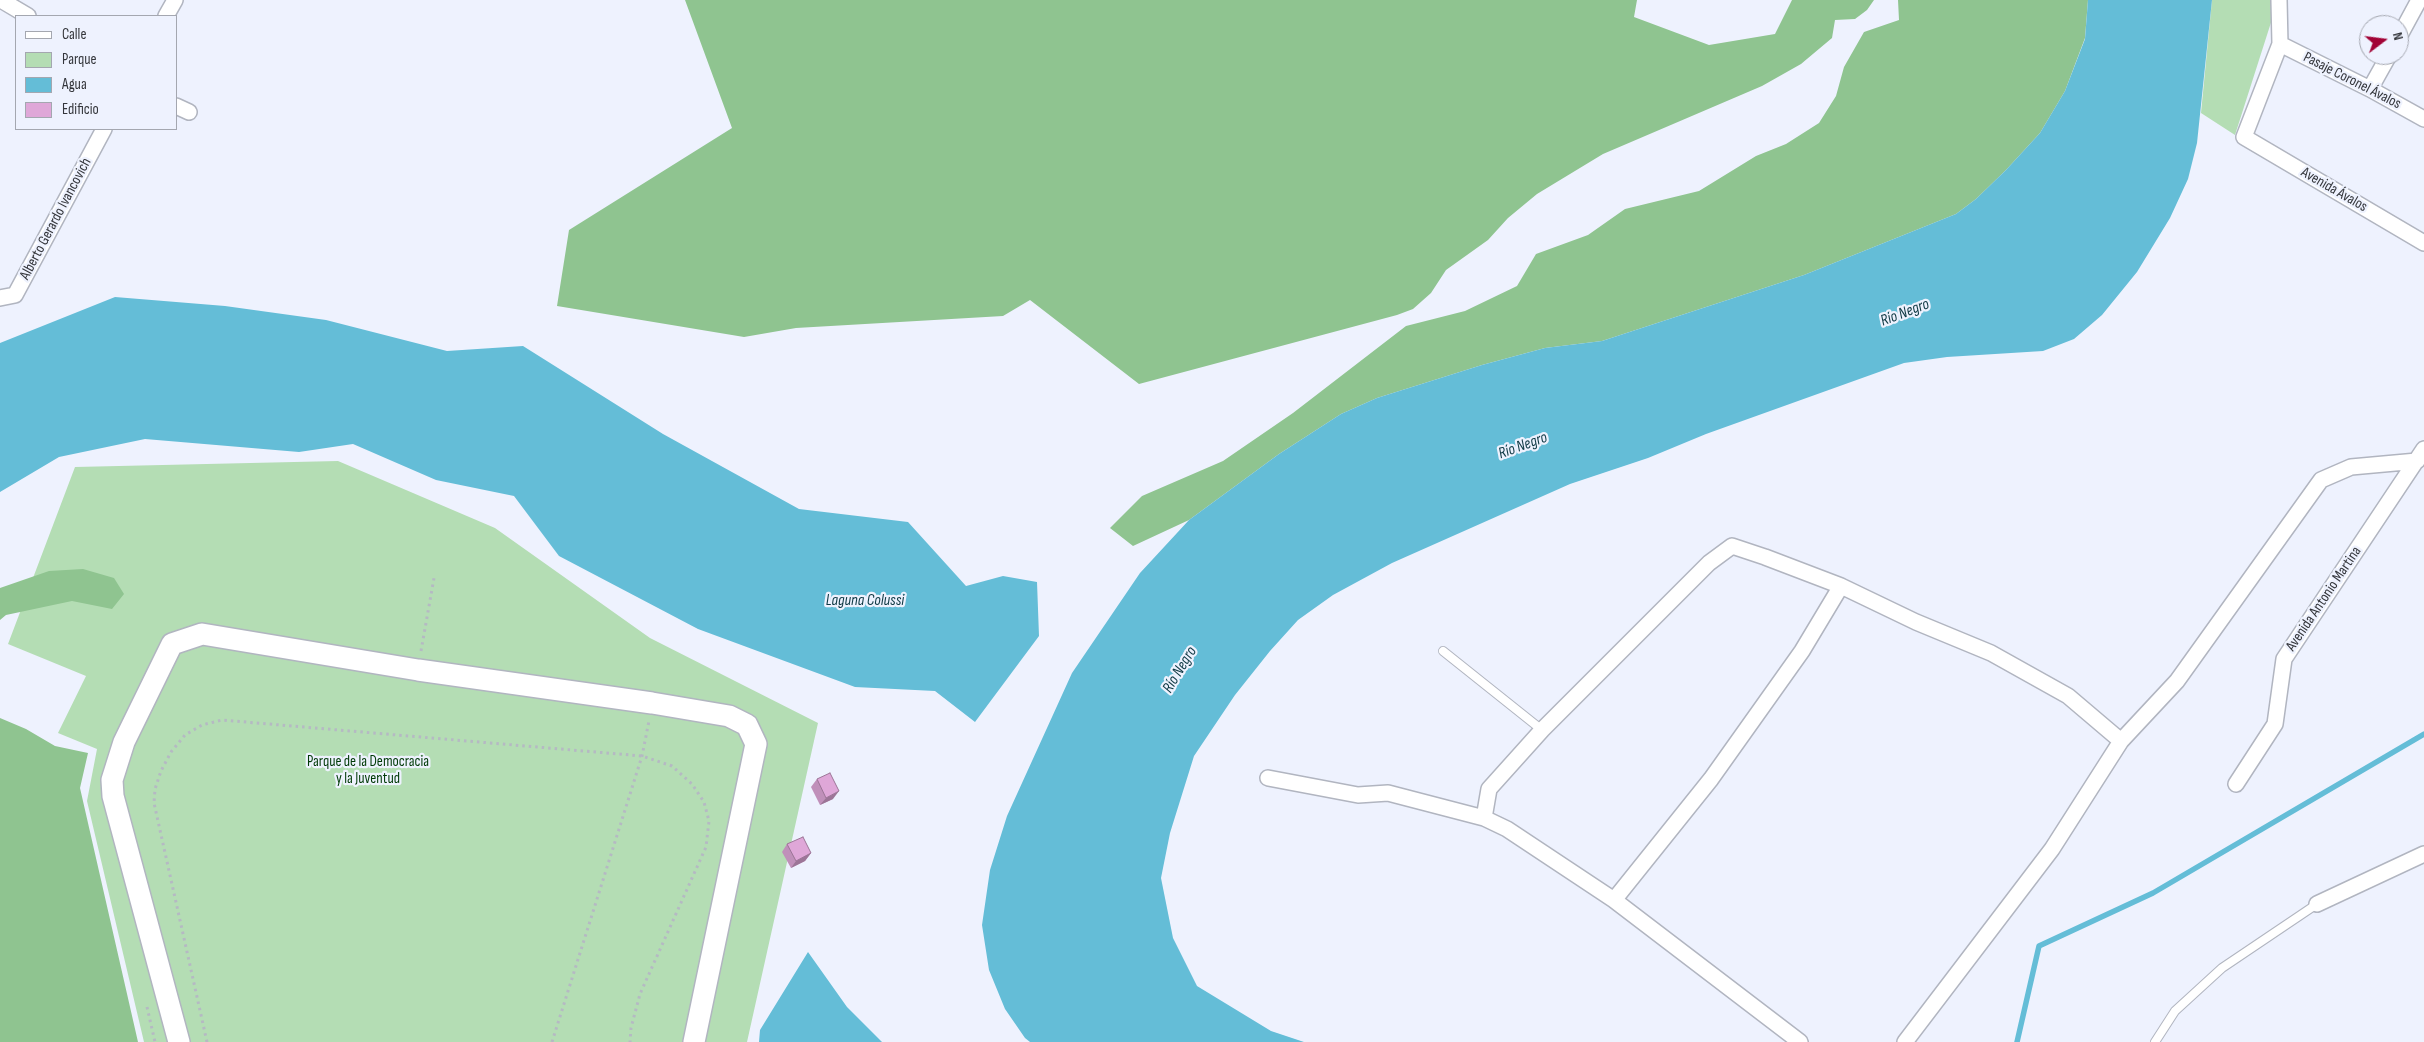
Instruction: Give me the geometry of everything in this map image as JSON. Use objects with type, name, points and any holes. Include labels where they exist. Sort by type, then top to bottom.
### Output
[{"type":"street","points":[[167,15],[175,0]]},
{"type":"street","points":[[2279,0],[2280,44]]},
{"type":"street","points":[[2409,18],[2419,0]]},
{"type":"street","points":[[1,1],[26,15]]},
{"type":"street","name":"Pasaje Coronel Ávalos","points":[[2280,44],[2370,89],[2424,119]]},
{"type":"street","name":"Avenida Ávalos","points":[[2280,44],[2244,137],[2424,243]]},
{"type":"street","points":[[2370,89],[2383,65]]},
{"type":"street","name":"Alberto Gerardo Ivancovich","points":[[0,298],[15,295],[103,130]]},
{"type":"street","points":[[1905,1042],[2052,848],[2121,741],[2176,681],[2321,480],[2351,468],[2420,455]]},
{"type":"street","name":"Avenida Antonio Martina","points":[[2236,784],[2275,724],[2284,658],[2420,455]]},
{"type":"street","points":[[1484,818],[1489,789],[1542,730],[1709,563],[1732,546],[1766,556],[1841,586],[1916,622],[1991,653],[2068,696],[2121,741]]},
{"type":"street","points":[[1614,900],[1711,778],[1802,651],[1841,586]]},
{"type":"street","points":[[179,1042],[113,796],[112,780],[124,742],[172,644],[202,634],[418,670],[652,703],[729,716],[746,725],[756,744],[694,1042]]},
{"type":"street","points":[[1268,778],[1358,795],[1388,793],[1484,818],[1507,829],[1614,900],[1800,1042]]},
{"type":"street","points":[[2317,904],[2424,854]]},
{"type":"lane","points":[[1443,650],[1542,730]]},
{"type":"lane","points":[[2155,1042],[2174,1011],[2222,968],[2317,904]]},
{"type":"path","points":[[418,670],[434,578]]},
{"type":"path","points":[[552,1042],[642,756],[652,703]]},
{"type":"path","points":[[206,1042],[154,803],[155,789],[161,771],[171,752],[185,735],[202,725],[222,720],[642,756],[672,766],[692,784],[704,802],[709,821],[706,846],[640,994],[631,1028],[630,1042]]},
{"type":"path","points":[[146,1004],[155,1042]]},
{"type":"green space","points":[[685,0],[1637,0],[1634,17],[1709,45],[1775,34],[1792,0],[1874,0],[1867,10],[1855,19],[1835,20],[1832,38],[1801,64],[1762,86],[1603,154],[1537,194],[1508,218],[1488,240],[1446,270],[1431,293],[1413,309],[1397,315],[1139,384],[1030,300],[1003,316],[796,328],[744,337],[557,306],[569,230],[732,128]]},
{"type":"green space","points":[[1898,0],[2088,0],[2085,38],[2065,91],[2040,133],[1976,199],[1956,214],[1804,275],[1602,341],[1545,348],[1482,365],[1377,398],[1341,414],[1279,454],[1189,520],[1133,546],[1110,528],[1142,496],[1223,461],[1293,413],[1406,326],[1465,311],[1517,286],[1536,254],[1588,235],[1625,209],[1699,191],[1756,156],[1786,144],[1819,123],[1836,96],[1844,67],[1864,32],[1899,20]]},
{"type":"green space","points":[[2212,0],[2276,0],[2275,10],[2235,135],[2201,113]]},
{"type":"green space","name":"Parque de la Democracia y la Juventud","points":[[338,461],[495,528],[650,638],[818,723],[747,1042],[144,1042],[87,801],[97,749],[58,733],[86,676],[8,644],[75,467]]},
{"type":"green space","points":[[83,569],[114,578],[124,594],[112,609],[72,601],[6,615],[0,620],[0,588],[49,571]]},
{"type":"green space","points":[[0,718],[26,729],[55,746],[88,753],[80,788],[138,1042],[0,1042]]},
{"type":"water","name":"Río Negro","points":[[2088,0],[2212,0],[2197,143],[2188,179],[2170,218],[2137,272],[2102,315],[2074,339],[2043,351],[1947,357],[1904,363],[1706,434],[1648,458],[1570,484],[1392,563],[1333,595],[1298,620],[1270,651],[1235,695],[1194,756],[1170,833],[1161,878],[1173,938],[1197,986],[1271,1031],[1304,1042],[1030,1042],[1025,1038],[1005,1009],[989,970],[982,925],[990,870],[1007,816],[1072,673],[1140,573],[1189,520],[1279,454],[1341,414],[1377,398],[1482,365],[1545,348],[1602,341],[1804,275],[1956,214],[1976,199],[2040,133],[2065,91],[2085,39]]},
{"type":"water","name":"Laguna Colussi","points":[[115,297],[225,306],[326,320],[447,351],[523,346],[663,434],[799,509],[908,522],[966,586],[1003,576],[1037,582],[1039,636],[975,722],[935,691],[855,687],[698,629],[559,556],[514,496],[436,480],[353,444],[299,452],[145,439],[59,457],[0,492],[0,343]]},
{"type":"water","points":[[808,952],[847,1007],[882,1042],[759,1042],[760,1030]]},
{"type":"building","points":[[830,773],[839,791],[826,798],[817,779]]},
{"type":"building","points":[[803,837],[811,853],[796,861],[787,844]]},
{"type":"waterway","points":[[2017,1042],[2039,946],[2153,893],[2424,734]]}]
